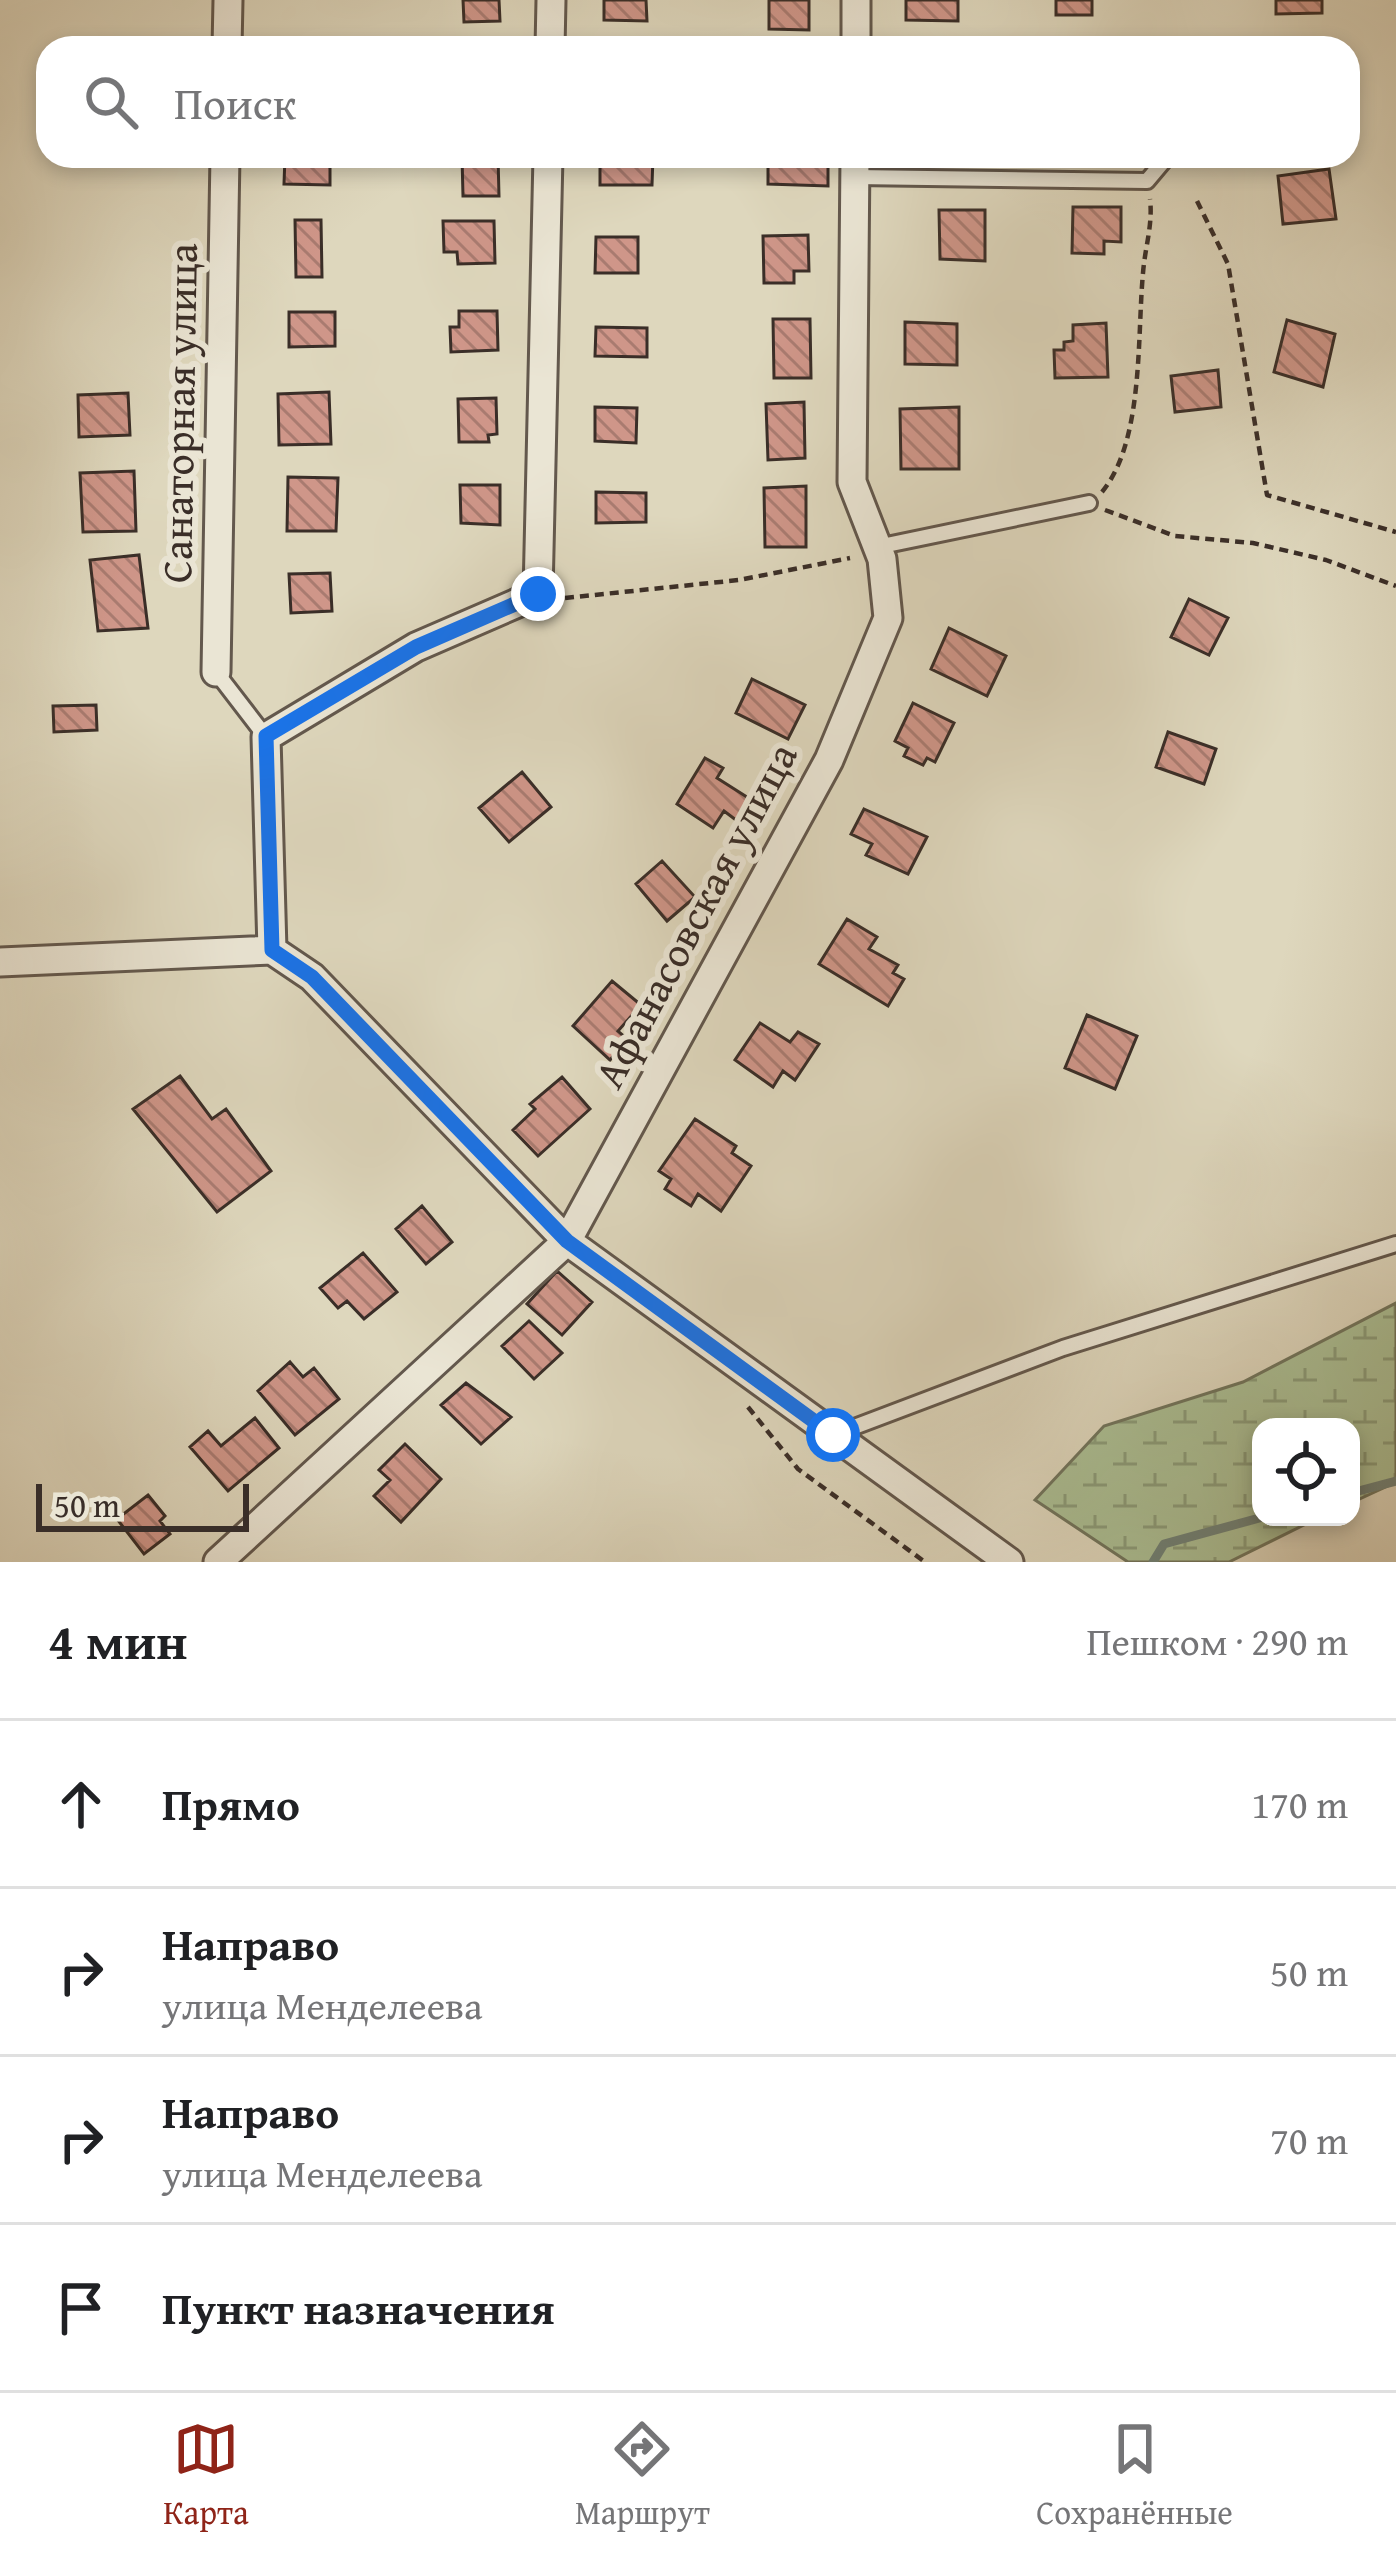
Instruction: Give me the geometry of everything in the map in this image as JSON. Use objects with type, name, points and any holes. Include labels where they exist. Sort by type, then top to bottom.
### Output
[{"type":"street","points":[[227,36],[228,0]]},
{"type":"street","points":[[550,36],[551,0]]},
{"type":"street","points":[[856,0],[856,36]]},
{"type":"street","name":"Санаторная улица","points":[[216,672],[226,168]]},
{"type":"street","points":[[272,950],[266,736],[416,647],[538,594],[548,168]]},
{"type":"street","name":"Афанасовская улица","points":[[218,1562],[567,1241],[829,760],[888,618],[878,547],[852,482],[855,168]]},
{"type":"street","points":[[0,962],[272,950],[312,977],[567,1241],[1009,1562]]},
{"type":"lane","points":[[892,168],[1148,182],[1159,168]]},
{"type":"lane","points":[[878,547],[1089,503]]},
{"type":"lane","points":[[216,672],[266,736]]},
{"type":"lane","points":[[833,1435],[1063,1348],[1396,1244]]},
{"type":"path","points":[[1148,182],[1152,221],[1135,401],[1107,488],[1089,503],[1175,536],[1253,543],[1326,560],[1396,586]]},
{"type":"path","points":[[1196,200],[1228,264],[1267,495],[1396,532]]},
{"type":"path","points":[[538,594],[570,599],[740,580],[838,563],[878,547]]},
{"type":"path","points":[[748,1373],[743,1390],[750,1412],[798,1468],[926,1562]]},
{"type":"green space","points":[[1396,1303],[1396,1482],[1360,1499],[1360,1418],[1252,1418],[1252,1526],[1302,1526],[1229,1562],[1128,1562],[1035,1500],[1104,1426],[1243,1382]]},
{"type":"building","points":[[463,0],[499,0],[500,21],[464,22]]},
{"type":"building","points":[[604,0],[646,0],[647,21],[604,20]]},
{"type":"building","points":[[769,0],[809,0],[809,30],[769,29]]},
{"type":"building","points":[[906,0],[958,0],[958,21],[906,20]]},
{"type":"building","points":[[1056,0],[1092,0],[1092,15],[1056,15]]},
{"type":"building","points":[[1276,0],[1322,0],[1322,13],[1276,14]]},
{"type":"building","points":[[285,168],[330,168],[330,185],[284,184]]},
{"type":"building","points":[[462,168],[498,168],[499,196],[463,196]]},
{"type":"building","points":[[600,168],[653,168],[652,185],[600,185]]},
{"type":"building","points":[[768,168],[828,168],[828,186],[768,184]]},
{"type":"building","points":[[1329,169],[1336,219],[1283,224],[1278,176]]},
{"type":"building","points":[[1073,207],[1121,207],[1121,242],[1104,241],[1104,254],[1072,253]]},
{"type":"building","points":[[939,210],[985,210],[985,261],[940,259]]},
{"type":"building","points":[[295,220],[321,220],[322,277],[296,277]]},
{"type":"building","points":[[443,221],[494,221],[495,263],[458,264],[457,252],[444,252]]},
{"type":"building","points":[[808,235],[809,271],[794,271],[794,283],[764,283],[763,236]]},
{"type":"building","points":[[596,237],[638,237],[638,273],[595,273]]},
{"type":"building","points":[[459,311],[497,311],[498,350],[451,352],[450,327],[459,327]]},
{"type":"building","points":[[289,312],[335,312],[335,346],[289,347]]},
{"type":"building","points":[[773,319],[810,319],[811,378],[774,378]]},
{"type":"building","points":[[1287,320],[1335,334],[1323,387],[1274,372]]},
{"type":"building","points":[[905,322],[957,324],[957,365],[905,364]]},
{"type":"building","points":[[1106,323],[1108,377],[1055,378],[1054,350],[1064,350],[1064,342],[1073,341],[1073,325]]},
{"type":"building","points":[[596,327],[647,328],[647,357],[595,356]]},
{"type":"building","points":[[1218,370],[1221,407],[1175,412],[1171,376]]},
{"type":"building","points":[[329,392],[331,444],[279,445],[278,394]]},
{"type":"building","points":[[128,393],[130,435],[79,437],[78,395]]},
{"type":"building","points":[[496,398],[497,434],[488,435],[489,442],[459,442],[458,399]]},
{"type":"building","points":[[804,402],[805,458],[768,460],[766,404]]},
{"type":"building","points":[[595,407],[637,408],[636,443],[595,441]]},
{"type":"building","points":[[959,407],[959,469],[901,469],[900,409]]},
{"type":"building","points":[[134,471],[136,531],[83,532],[80,473]]},
{"type":"building","points":[[288,477],[338,478],[336,531],[287,531]]},
{"type":"building","points":[[460,485],[500,485],[500,525],[461,523]]},
{"type":"building","points":[[806,486],[806,547],[765,547],[764,488]]},
{"type":"building","points":[[596,492],[646,493],[646,522],[596,523]]},
{"type":"building","points":[[139,555],[148,628],[98,631],[90,560]]},
{"type":"building","points":[[330,573],[332,611],[291,613],[289,574]]},
{"type":"building","points":[[1189,599],[1228,618],[1209,655],[1171,637]]},
{"type":"building","points":[[949,628],[1006,656],[987,696],[931,669]]},
{"type":"building","points":[[752,679],[805,705],[788,739],[736,713]]},
{"type":"building","points":[[913,703],[954,723],[935,762],[927,758],[923,765],[904,756],[908,748],[895,741]]},
{"type":"building","points":[[96,705],[97,730],[54,732],[53,706]]},
{"type":"building","points":[[1168,732],[1216,749],[1204,784],[1156,767]]},
{"type":"building","points":[[705,758],[723,768],[717,778],[750,799],[736,820],[724,811],[713,828],[677,804]]},
{"type":"building","points":[[522,772],[551,807],[509,842],[479,808]]},
{"type":"building","points":[[864,809],[927,837],[908,874],[866,855],[872,844],[851,834]]},
{"type":"building","points":[[662,861],[695,897],[667,921],[636,884]]},
{"type":"building","points":[[847,919],[877,937],[869,949],[898,965],[893,973],[904,979],[888,1006],[819,964]]},
{"type":"building","points":[[612,981],[641,1005],[618,1031],[627,1039],[610,1060],[573,1026]]},
{"type":"building","points":[[1087,1015],[1137,1036],[1115,1089],[1065,1068]]},
{"type":"building","points":[[760,1023],[790,1042],[798,1032],[819,1044],[795,1080],[783,1071],[773,1087],[735,1060]]},
{"type":"building","points":[[180,1076],[212,1119],[226,1109],[271,1171],[217,1212],[133,1109]]},
{"type":"building","points":[[562,1077],[590,1109],[538,1156],[513,1130],[535,1109],[530,1104]]},
{"type":"building","points":[[695,1119],[736,1146],[732,1153],[751,1166],[721,1211],[698,1194],[691,1206],[665,1189],[671,1179],[659,1171]]},
{"type":"building","points":[[422,1206],[452,1242],[426,1264],[396,1229]]},
{"type":"building","points":[[363,1253],[397,1292],[364,1319],[347,1301],[338,1308],[320,1288]]},
{"type":"building","points":[[557,1271],[592,1302],[562,1335],[527,1304]]},
{"type":"building","points":[[529,1321],[562,1353],[534,1379],[502,1346]]},
{"type":"building","points":[[290,1362],[303,1377],[314,1368],[339,1399],[295,1435],[258,1391]]},
{"type":"building","points":[[466,1383],[511,1417],[481,1444],[441,1405]]},
{"type":"building","points":[[255,1418],[279,1448],[228,1491],[190,1447],[208,1431],[221,1446]]},
{"type":"building","points":[[405,1444],[441,1479],[401,1522],[374,1496],[390,1480],[379,1470]]},
{"type":"building","points":[[148,1495],[165,1516],[160,1521],[170,1534],[144,1554],[117,1519]]},
{"type":"waterway","points":[[1360,1491],[1396,1481]]},
{"type":"waterway","points":[[1153,1562],[1164,1544],[1252,1520]]},
{"type":"route","points":[[538,594],[416,647],[266,736],[272,950],[312,977],[567,1241],[833,1435]]}]
